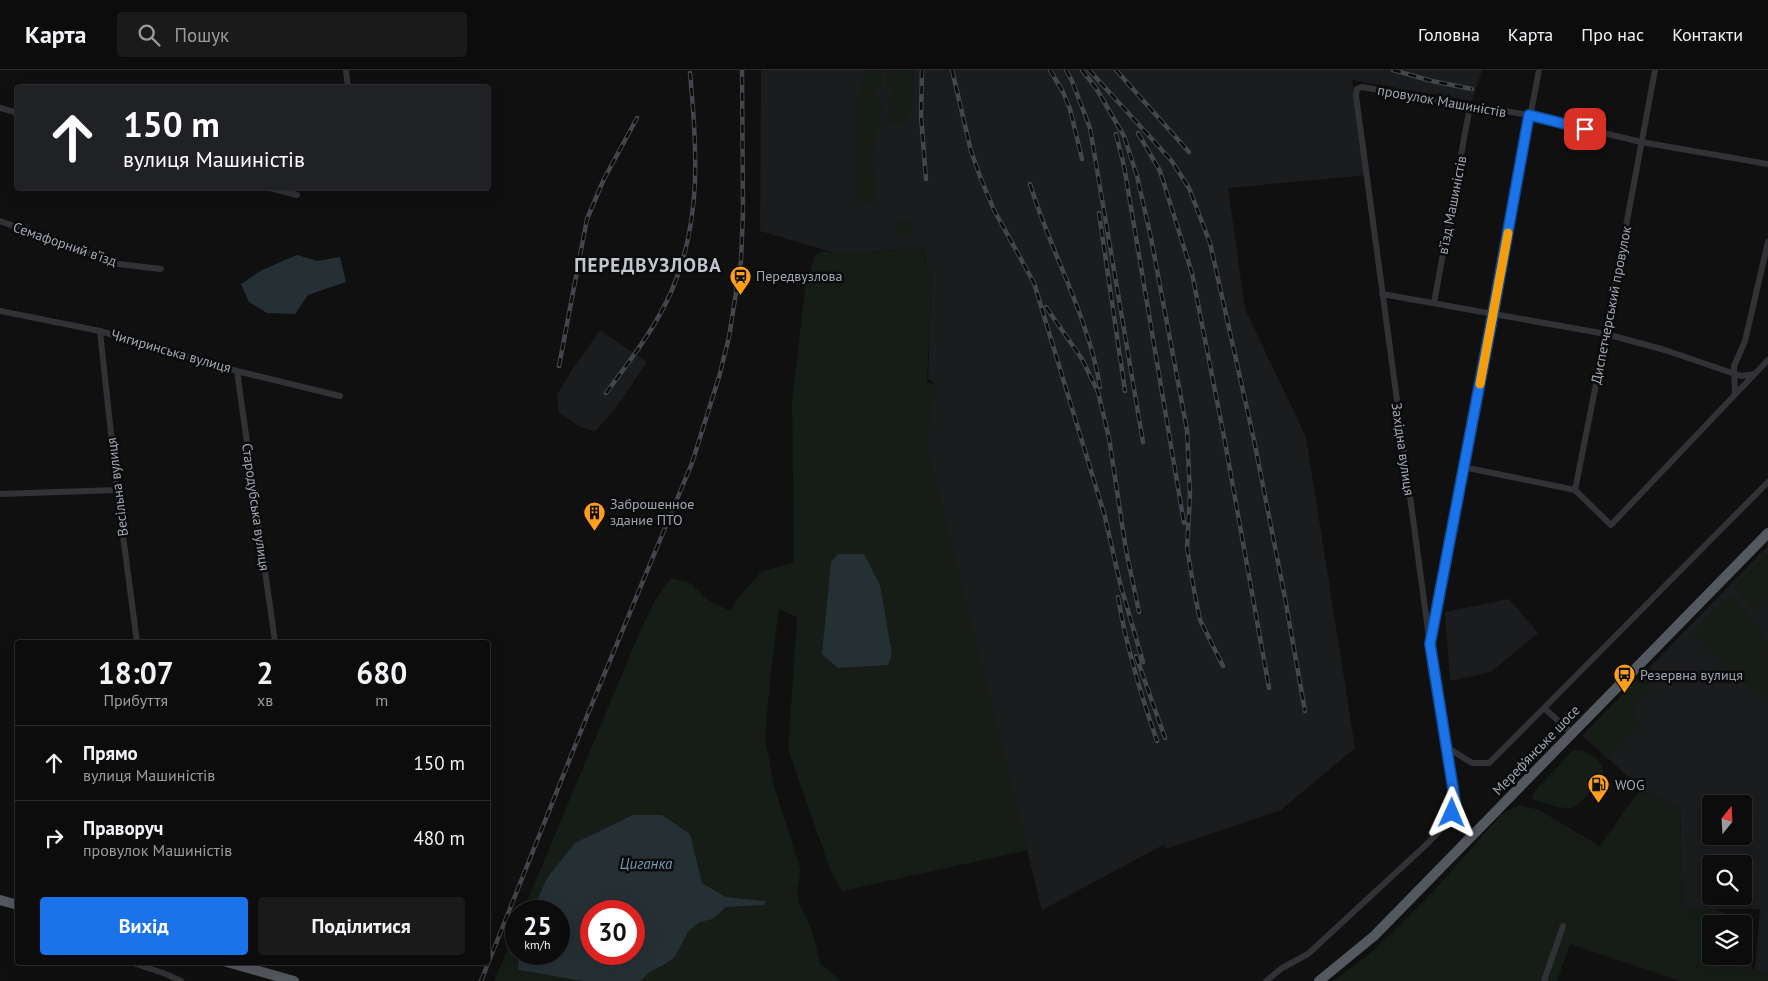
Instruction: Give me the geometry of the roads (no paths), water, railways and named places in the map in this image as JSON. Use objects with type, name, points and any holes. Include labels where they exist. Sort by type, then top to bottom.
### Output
[{"type":"highway","name":"Мереф’янське шосе","points":[[1319,981],[1374,936],[1768,533]]},
{"type":"highway","points":[[0,900],[15,904]]},
{"type":"highway","points":[[238,965],[294,981]]},
{"type":"street","points":[[346,70],[348,85]]},
{"type":"street","points":[[1430,644],[1539,70]]},
{"type":"street","name":"Диспетчерський провулок","points":[[1574,490],[1606,334],[1655,70]]},
{"type":"street","name":"провулок Машиністів","points":[[1356,96],[1357,90],[1362,87],[1529,115],[1641,142],[1768,164]]},
{"type":"street","name":"Західна вулиця","points":[[1266,981],[1282,968],[1308,954],[1428,843],[1449,821],[1455,801],[1430,644],[1356,96]]},
{"type":"street","name":"в’їзд Машиністів","points":[[1434,303],[1470,106]]},
{"type":"street","points":[[0,108],[15,112]]},
{"type":"street","points":[[278,190],[297,195]]},
{"type":"street","name":"Семафорний в’їзд","points":[[0,221],[118,264],[161,269]]},
{"type":"street","points":[[1735,394],[1734,366],[1746,341],[1768,242]]},
{"type":"street","points":[[1382,294],[1606,334],[1665,350],[1741,376],[1754,374]]},
{"type":"street","name":"Чигиринська вулиця","points":[[0,311],[100,330],[237,370],[340,396]]},
{"type":"street","name":"Весільна вулиця","points":[[100,330],[117,490],[137,640]]},
{"type":"street","points":[[1463,467],[1574,490],[1611,526],[1768,360]]},
{"type":"street","name":"Стародубська вулиця","points":[[237,370],[275,640]]},
{"type":"street","points":[[1445,746],[1472,763],[1488,763],[1768,482]]},
{"type":"street","points":[[0,494],[117,490]]},
{"type":"street","points":[[1544,708],[1572,733]]},
{"type":"street","points":[[1544,981],[1563,926]]},
{"type":"street","points":[[139,965],[181,981]]},
{"type":"water","points":[[297,255],[317,261],[340,257],[346,282],[308,295],[295,314],[267,313],[249,302],[241,284],[262,270]]},
{"type":"water","points":[[838,554],[864,554],[880,585],[892,654],[888,665],[838,668],[822,654],[831,562]]},
{"type":"water","name":"Циганка","points":[[633,815],[662,815],[690,834],[702,883],[726,897],[765,901],[765,905],[726,907],[713,919],[700,922],[688,932],[675,957],[651,971],[640,981],[583,981],[518,970],[518,965],[570,965],[570,900],[537,900],[547,878],[575,843]]},
{"type":"railway","points":[[490,958],[587,716],[692,463],[719,377],[729,337],[741,261],[743,213],[742,70]]},
{"type":"railway","points":[[922,70],[921,116],[926,179]]},
{"type":"railway","points":[[952,70],[971,151],[981,179],[994,210],[1034,283],[1105,517],[1120,583],[1143,662]]},
{"type":"railway","points":[[1050,70],[1063,92],[1070,109],[1082,159]]},
{"type":"railway","points":[[1066,70],[1090,128],[1143,442]]},
{"type":"railway","points":[[1082,70],[1096,88],[1124,136],[1137,176],[1151,238],[1187,430],[1190,495],[1187,548],[1194,590],[1200,620],[1223,666]]},
{"type":"railway","points":[[1089,70],[1171,160],[1189,188],[1210,243],[1254,440],[1305,711]]},
{"type":"railway","points":[[1116,70],[1189,152]]},
{"type":"railway","points":[[1393,70],[1432,81],[1472,89]]},
{"type":"railway","points":[[606,393],[642,343],[666,304],[682,264],[693,210],[695,183],[690,73]]},
{"type":"railway","points":[[559,366],[587,219],[604,179],[637,118]]},
{"type":"railway","points":[[1138,133],[1160,171],[1192,273],[1225,442],[1269,688]]},
{"type":"railway","points":[[1116,134],[1124,166],[1184,523]]},
{"type":"railway","points":[[1030,184],[1087,335],[1100,387]]},
{"type":"railway","points":[[1099,213],[1125,391]]},
{"type":"railway","points":[[1046,307],[1082,359],[1098,392],[1109,438],[1126,550],[1139,612]]},
{"type":"railway","points":[[1118,597],[1134,670],[1157,741]]},
{"type":"railway","points":[[1136,656],[1165,738]]},
{"type":"railway","points":[[481,981],[487,965]]},
{"type":"place","name":"Передвузлова","points":[[740,295]]},
{"type":"place","name":"Заброшенное здание ПТО","points":[[594,531]]},
{"type":"place","name":"Резервна вулиця","points":[[1624,694]]},
{"type":"place","name":"WOG","points":[[1599,804]]},
{"type":"district","name":"ПЕРЕДВУЗЛОВА","points":[[648,265]]}]
